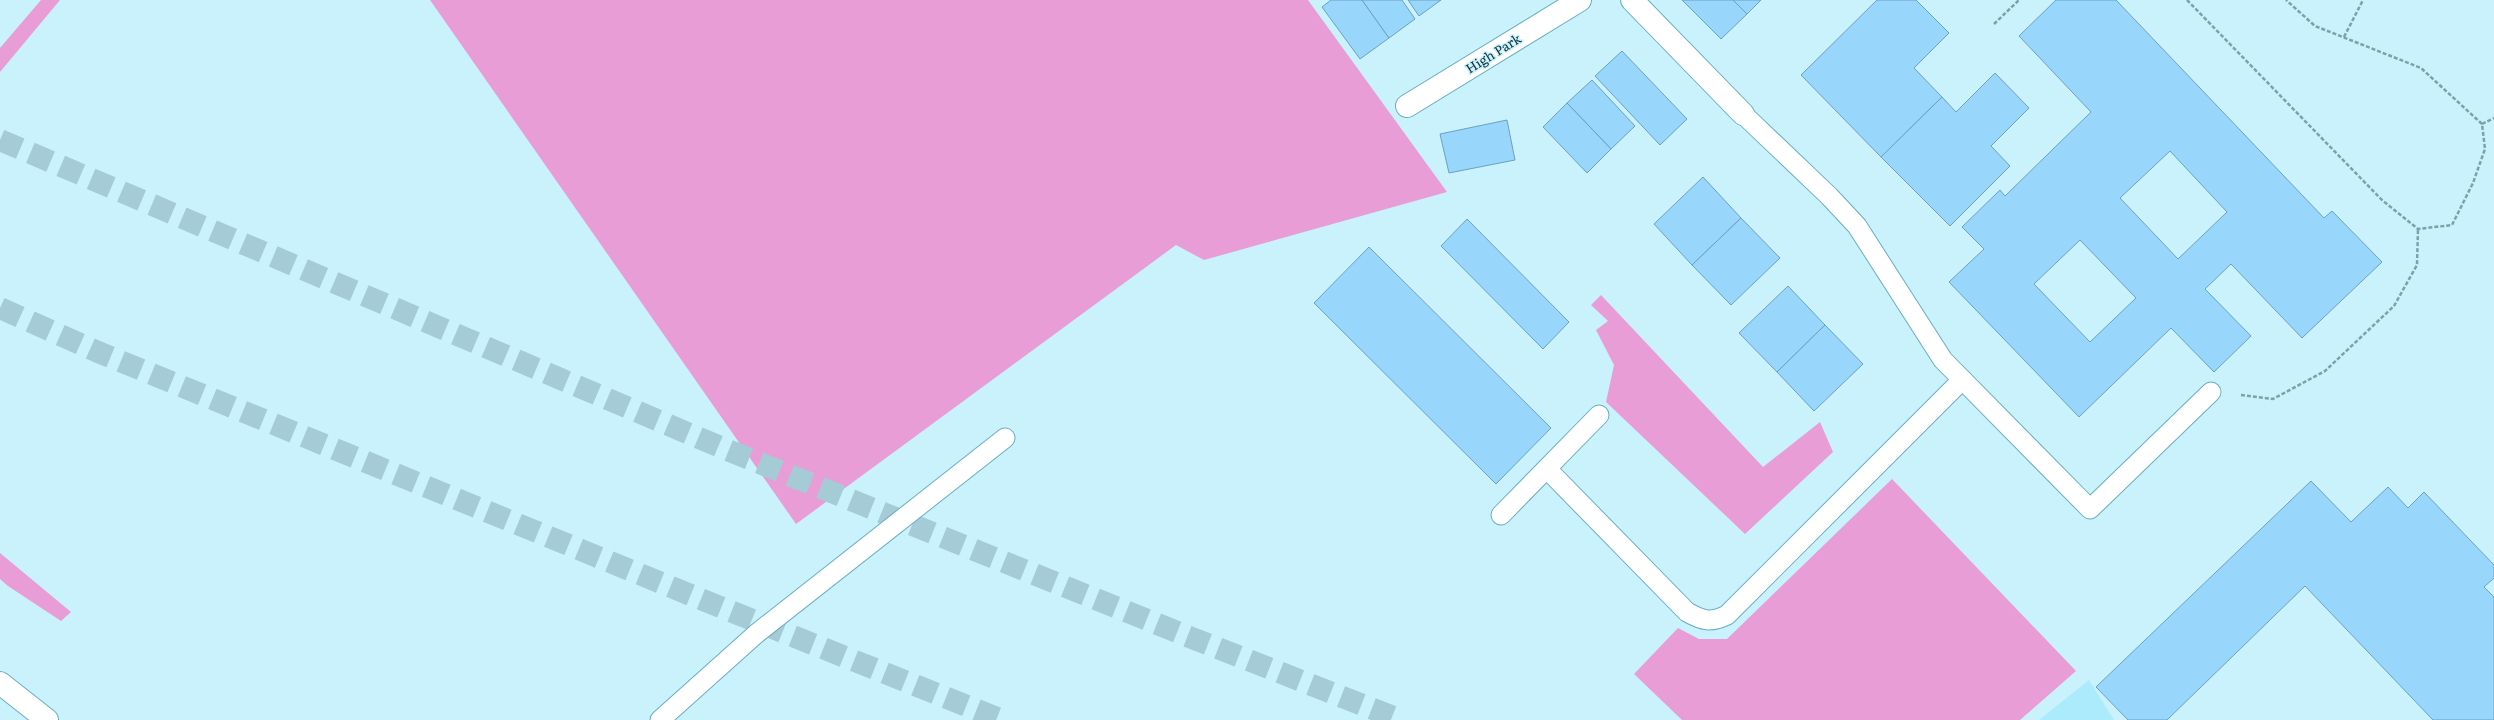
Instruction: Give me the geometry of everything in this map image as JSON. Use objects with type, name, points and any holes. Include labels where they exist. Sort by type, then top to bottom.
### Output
[{"type":"street","name":"High Park","points":[[1407,106],[1580,0]]},
{"type":"street","points":[[1632,0],[1743,114]]},
{"type":"street","points":[[0,683],[47,720]]},
{"type":"lane","points":[[1743,114],[1829,196],[1857,226],[1943,360],[2090,509],[2211,392]]},
{"type":"lane","points":[[1546,469],[1687,612],[1700,620],[1713,622],[1727,615],[1962,380]]},
{"type":"lane","points":[[1501,515],[1599,415]]},
{"type":"lane","points":[[660,720],[756,634],[1005,438]]},
{"type":"path","points":[[1994,24],[2019,0]]},
{"type":"path","points":[[2187,0],[2382,200],[2418,229],[2452,225],[2474,183],[2485,149],[2482,124],[2421,68],[2315,26],[2286,0]]},
{"type":"path","points":[[2344,37],[2363,0]]},
{"type":"path","points":[[2482,124],[2494,118]]},
{"type":"path","points":[[2211,392],[2273,399],[2326,371],[2394,306],[2417,265],[2418,229]]},
{"type":"shaded area","points":[[41,0],[60,0],[0,72],[0,48]]},
{"type":"shaded area","points":[[430,0],[1308,0],[1447,192],[1204,260],[1176,245],[796,524]]},
{"type":"shaded area","points":[[1601,295],[1763,467],[1820,422],[1833,452],[1745,534],[1606,402],[1614,365],[1596,330],[1608,321],[1591,305]]},
{"type":"shaded area","points":[[1892,479],[2076,671],[2020,720],[1682,720],[1634,674],[1678,628],[1699,639],[1727,639]]},
{"type":"shaded area","points":[[0,553],[71,612],[61,621],[8,586],[0,579]]},
{"type":"shaded area","points":[[2089,680],[2114,720],[2039,720]]},
{"type":"building","points":[[1331,0],[1362,0],[1389,38],[1360,59],[1322,7]]},
{"type":"building","points":[[1362,0],[1402,0],[1415,19],[1389,38]]},
{"type":"building","points":[[1408,0],[1441,0],[1419,16]]},
{"type":"building","points":[[1682,0],[1733,0],[1747,14],[1721,39]]},
{"type":"building","points":[[1733,0],[1761,0],[1747,14]]},
{"type":"building","points":[[1877,0],[1916,0],[1949,33],[1914,68],[1942,97],[1881,157],[1801,75]]},
{"type":"building","points":[[2056,0],[2116,0],[2324,218],[2332,211],[2382,262],[2302,338],[2231,264],[2205,289],[2251,336],[2214,372],[2171,328],[2079,417],[1949,282],[1984,249],[1962,227],[2000,190],[2005,196],[2091,112],[2019,36]],"holes":[[[2170,151],[2227,212],[2178,259],[2120,198]],[[2080,240],[2136,298],[2090,342],[2034,284]]]},
{"type":"building","points":[[1622,51],[1687,119],[1660,145],[1595,76]]},
{"type":"building","points":[[1995,73],[2029,108],[1991,146],[2010,166],[1950,226],[1881,157],[1942,97],[1956,112]]},
{"type":"building","points":[[1592,80],[1635,126],[1611,149],[1567,103]]},
{"type":"building","points":[[1567,103],[1611,149],[1587,173],[1543,127]]},
{"type":"building","points":[[1507,120],[1515,160],[1449,173],[1440,134]]},
{"type":"building","points":[[1703,177],[1741,218],[1692,265],[1654,224]]},
{"type":"building","points":[[1741,218],[1780,258],[1731,305],[1692,265]]},
{"type":"building","points":[[1467,219],[1569,322],[1543,349],[1441,246]]},
{"type":"building","points":[[1369,247],[1551,428],[1496,484],[1314,303]]},
{"type":"building","points":[[1788,286],[1825,325],[1777,372],[1739,333]]},
{"type":"building","points":[[1825,325],[1863,364],[1814,411],[1777,372]]},
{"type":"building","points":[[2311,481],[2351,522],[2388,487],[2408,508],[2424,492],[2494,565],[2494,578],[2484,587],[2494,597],[2494,720],[2433,720],[2305,586],[2167,720],[2128,720],[2096,687]]},
{"type":"tunnel","points":[[0,140],[725,449],[1187,636],[1401,720]]},
{"type":"tunnel","points":[[0,308],[98,352],[698,598],[1002,720]]}]
